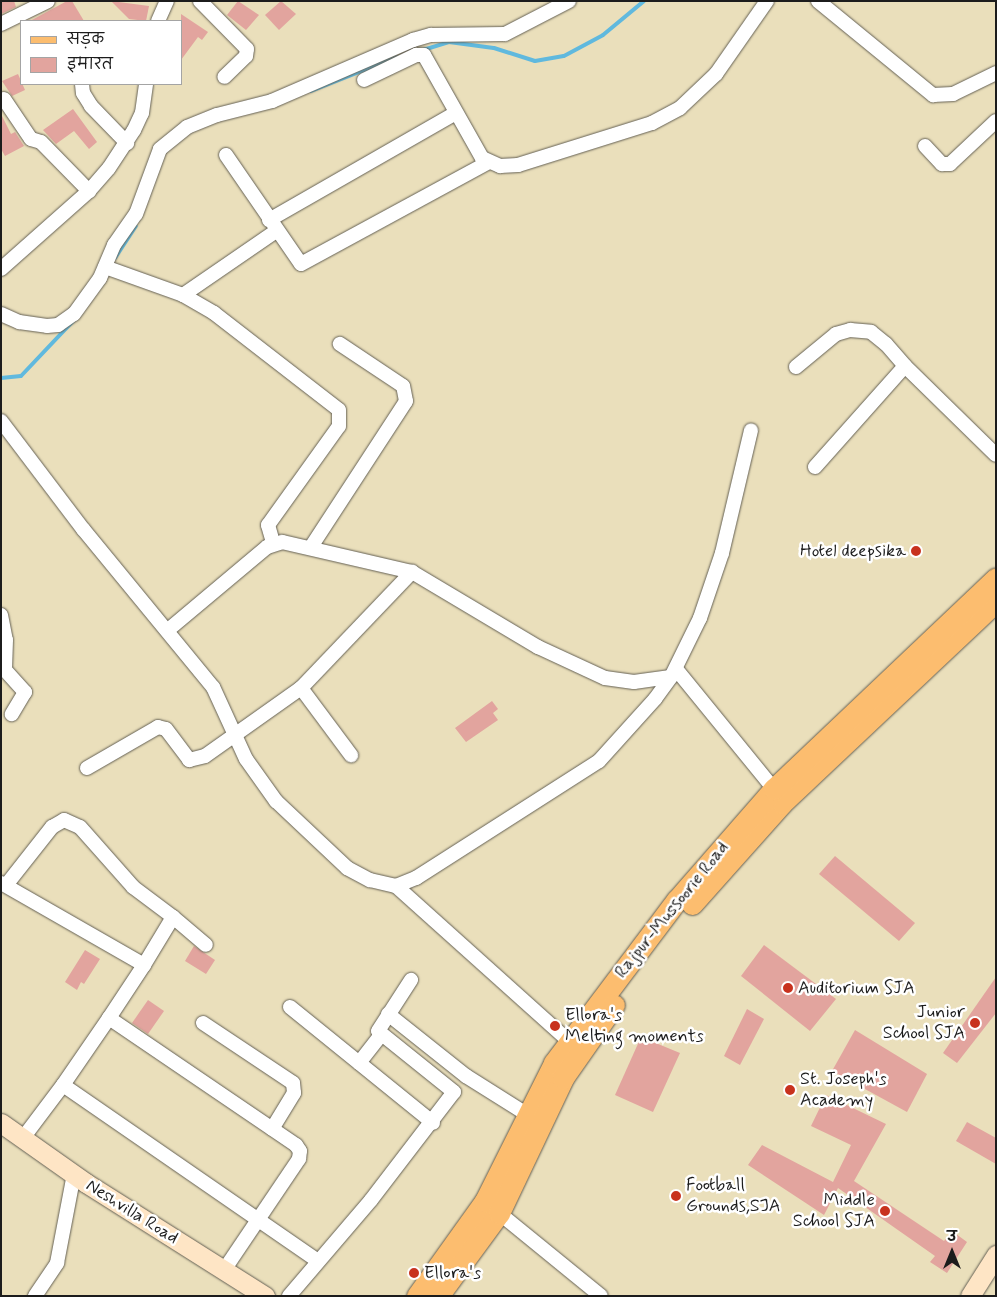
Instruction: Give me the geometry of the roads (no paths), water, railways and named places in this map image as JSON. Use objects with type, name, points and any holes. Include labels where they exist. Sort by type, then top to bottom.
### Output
[{"type":"main road","name":"Rajpur-Mussoorie Road","points":[[417,1296],[492,1207],[528,1115],[554,1063],[677,900],[774,789],[996,578]]},
{"type":"main road","name":"Rajpur-Mussoorie Road","points":[[438,1296],[492,1207],[563,1078],[591,1035],[683,914],[782,804],[996,601]]},
{"type":"street","points":[[1,24],[48,1]]},
{"type":"street","points":[[158,20],[167,1]]},
{"type":"street","points":[[200,1],[247,48],[246,56],[224,77]]},
{"type":"street","points":[[539,1],[545,14]]},
{"type":"street","points":[[1,314],[33,325],[58,325],[68,320],[110,269],[114,245],[141,204],[156,157],[171,137],[187,127],[217,115],[272,100],[413,40],[431,35],[504,34],[569,1]]},
{"type":"street","points":[[226,155],[298,262],[304,264],[487,163],[518,165],[587,145],[668,116],[716,74],[767,1]]},
{"type":"street","points":[[818,1],[933,95],[953,94],[996,73]]},
{"type":"street","points":[[364,80],[416,55],[424,55],[456,113],[487,163]]},
{"type":"street","points":[[82,85],[82,93],[91,106],[127,143]]},
{"type":"street","points":[[1,269],[89,191],[127,143],[142,112],[146,85]]},
{"type":"street","points":[[4,99],[31,139],[41,142],[89,191]]},
{"type":"street","points":[[183,295],[272,225],[456,113]]},
{"type":"street","points":[[925,146],[942,164],[950,164],[996,121]]},
{"type":"street","points":[[110,269],[183,295],[231,324],[339,410],[339,426],[268,525],[273,543]]},
{"type":"street","points":[[796,367],[836,334],[850,330],[870,332],[886,344],[905,366],[996,454]]},
{"type":"street","points":[[311,547],[406,401],[403,386],[340,344]]},
{"type":"street","points":[[815,466],[905,366]]},
{"type":"street","points":[[1,421],[82,529],[168,630],[213,687],[235,737],[259,779],[276,801],[347,868],[370,880],[396,886],[569,1041]]},
{"type":"street","points":[[396,886],[416,878],[599,761],[673,673],[700,618],[722,553],[751,430]]},
{"type":"street","points":[[168,630],[273,543],[311,547],[412,572],[577,667],[620,680],[673,673]]},
{"type":"street","points":[[87,768],[158,727],[166,730],[189,760],[197,759],[235,737],[301,688],[412,572]]},
{"type":"street","points":[[1,615],[6,640],[6,670],[25,692],[12,714]]},
{"type":"street","points":[[673,673],[774,789]]},
{"type":"street","points":[[301,688],[351,754]]},
{"type":"street","points":[[144,966],[4,884],[52,828],[64,820],[80,828],[133,887],[173,917],[206,946]]},
{"type":"street","points":[[23,1138],[63,1085],[109,1018],[144,966],[173,917]]},
{"type":"street","points":[[359,1063],[381,1035],[380,1025],[411,980]]},
{"type":"street","points":[[290,1007],[433,1123]]},
{"type":"street","points":[[388,1014],[466,1076],[528,1115]]},
{"type":"street","points":[[109,1018],[296,1145],[300,1151],[299,1159],[256,1219],[224,1270]]},
{"type":"street","points":[[203,1023],[293,1084],[294,1093],[272,1129]]},
{"type":"street","points":[[381,1035],[454,1092]]},
{"type":"street","points":[[290,1296],[433,1123],[466,1076]]},
{"type":"street","points":[[63,1085],[318,1260]]},
{"type":"street","name":"Neshvilla Road","points":[[1,1122],[74,1174],[265,1296]]},
{"type":"street","points":[[35,1296],[57,1264],[74,1174]]},
{"type":"street","points":[[492,1207],[601,1296]]},
{"type":"street","points":[[970,1296],[996,1255]]},
{"type":"waterway","points":[[423,50],[449,42],[494,48],[535,61],[564,56],[603,35],[644,1]]},
{"type":"waterway","points":[[311,91],[397,57]]},
{"type":"waterway","points":[[115,258],[136,226]]},
{"type":"waterway","points":[[1,378],[21,376],[74,320]]},
{"type":"place","name":"Hotel deepsika","points":[[916,551]]},
{"type":"place","name":"Auditorium SJA","points":[[788,988]]},
{"type":"place","name":"Junior School SJA","points":[[975,1023]]},
{"type":"place","name":"Ellora's Melting moments","points":[[555,1026]]},
{"type":"place","name":"St. Joseph's Academy","points":[[790,1090]]},
{"type":"place","name":"Football Grounds,SJA","points":[[676,1196]]},
{"type":"place","name":"Middle School SJA","points":[[885,1211]]},
{"type":"place","name":"Ellora's","points":[[414,1273]]}]
